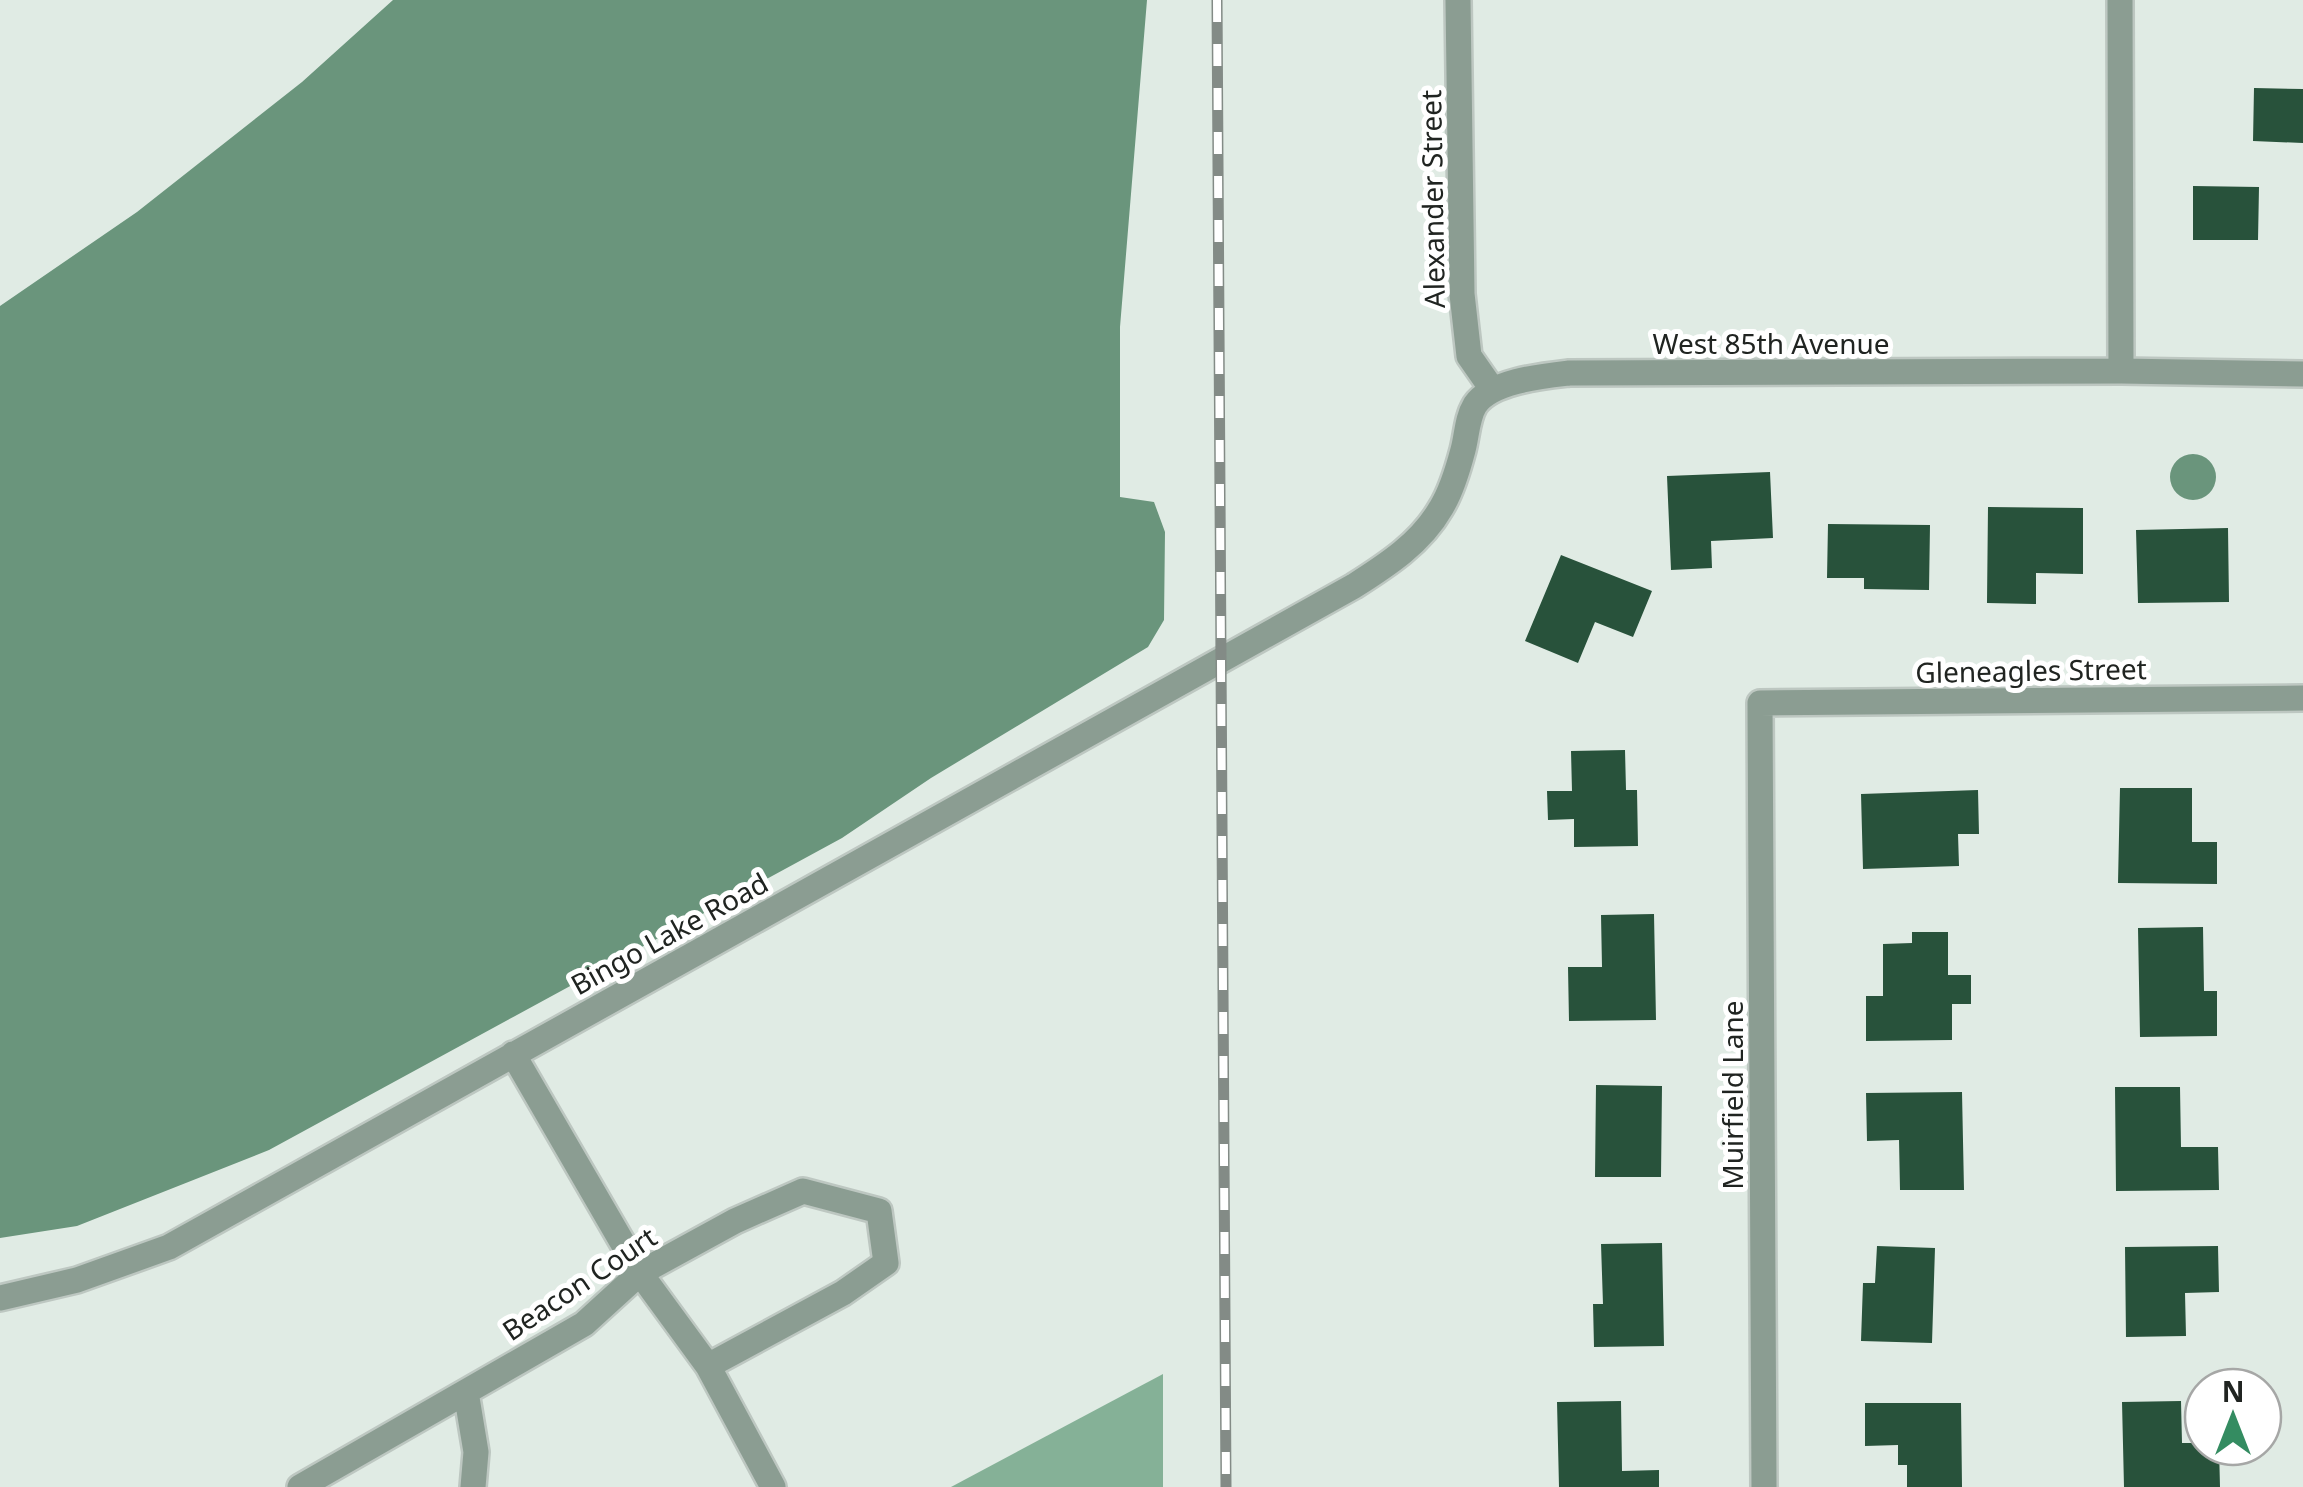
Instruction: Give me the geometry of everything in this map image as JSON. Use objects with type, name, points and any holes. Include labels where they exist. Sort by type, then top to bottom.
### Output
[{"type":"street","name":"Alexander Street","points":[[1458,0],[1462,294],[1469,356],[1492,389]]},
{"type":"street","points":[[2120,0],[2121,371]]},
{"type":"street","name":"West 85th Avenue","points":[[1492,389],[1569,372],[2303,374]]},
{"type":"street","name":"Bingo Lake Road","points":[[0,1298],[78,1280],[168,1248],[1354,586],[1392,562],[1424,532],[1442,507],[1476,403],[1492,389]]},
{"type":"street","name":"Gleneagles Street","points":[[1760,703],[2303,698]]},
{"type":"street","name":"Muirfield Lane","points":[[1760,703],[1764,1487]]},
{"type":"street","points":[[514,1054],[640,1273],[708,1366],[773,1487]]},
{"type":"street","name":"Beacon Court","points":[[300,1487],[584,1324],[640,1273],[736,1221],[803,1191],[878,1211],[886,1263],[844,1293],[708,1366]]},
{"type":"street","points":[[466,1392],[476,1452],[474,1487]]},
{"type":"shaded area","points":[[393,0],[1147,0],[1120,327],[1120,497],[1154,502],[1165,532],[1164,620],[1148,647],[931,778],[842,838],[269,1150],[77,1226],[0,1238],[0,306],[137,212],[302,82]]},
{"type":"shaded area","points":[[2193,454],[2209,461],[2216,477],[2209,493],[2193,500],[2177,493],[2170,477],[2177,461]]},
{"type":"shaded area","points":[[1163,1374],[1163,1487],[951,1487]]},
{"type":"building","points":[[2254,88],[2303,89],[2303,143],[2253,141]]},
{"type":"building","points":[[2193,186],[2259,187],[2258,240],[2193,240]]},
{"type":"building","points":[[1770,472],[1773,538],[1711,541],[1712,568],[1671,570],[1667,476]]},
{"type":"building","points":[[1988,507],[2083,508],[2083,574],[2036,573],[2036,604],[1987,603]]},
{"type":"building","points":[[1828,524],[1930,525],[1929,590],[1864,589],[1864,578],[1827,578]]},
{"type":"building","points":[[2228,528],[2229,602],[2138,603],[2136,530]]},
{"type":"building","points":[[1561,555],[1652,591],[1633,637],[1595,622],[1578,663],[1525,641]]},
{"type":"building","points":[[1625,750],[1626,790],[1637,790],[1638,846],[1574,847],[1574,819],[1548,820],[1547,791],[1572,791],[1571,751]]},
{"type":"building","points":[[2120,788],[2192,788],[2192,842],[2217,842],[2217,884],[2118,883]]},
{"type":"building","points":[[1978,790],[1979,834],[1958,834],[1959,866],[1863,869],[1861,794]]},
{"type":"building","points":[[1654,914],[1656,1020],[1569,1021],[1568,967],[1602,967],[1601,915]]},
{"type":"building","points":[[2203,927],[2204,991],[2217,991],[2217,1036],[2140,1037],[2138,928]]},
{"type":"building","points":[[1912,932],[1948,932],[1948,975],[1971,975],[1971,1004],[1952,1004],[1952,1040],[1866,1041],[1866,996],[1883,996],[1883,944],[1912,943]]},
{"type":"building","points":[[1596,1085],[1662,1086],[1661,1177],[1595,1177]]},
{"type":"building","points":[[2115,1087],[2180,1087],[2181,1147],[2218,1147],[2219,1190],[2116,1191]]},
{"type":"building","points":[[1962,1092],[1964,1190],[1900,1190],[1899,1140],[1867,1141],[1866,1093]]},
{"type":"building","points":[[1662,1243],[1664,1346],[1594,1347],[1593,1304],[1603,1304],[1601,1244]]},
{"type":"building","points":[[1877,1246],[1935,1248],[1932,1343],[1861,1341],[1863,1283],[1875,1283]]},
{"type":"building","points":[[2218,1246],[2219,1292],[2185,1293],[2186,1336],[2126,1337],[2125,1247]]},
{"type":"building","points":[[1621,1401],[1622,1471],[1659,1470],[1659,1487],[1559,1487],[1557,1402]]},
{"type":"building","points":[[2181,1401],[2183,1467],[2220,1467],[2220,1487],[2124,1487],[2122,1402]]},
{"type":"building","points":[[1865,1403],[1961,1403],[1962,1487],[1907,1487],[1907,1465],[1898,1465],[1898,1445],[1865,1446]]},
{"type":"railway","points":[[1217,0],[1226,1487]]}]
